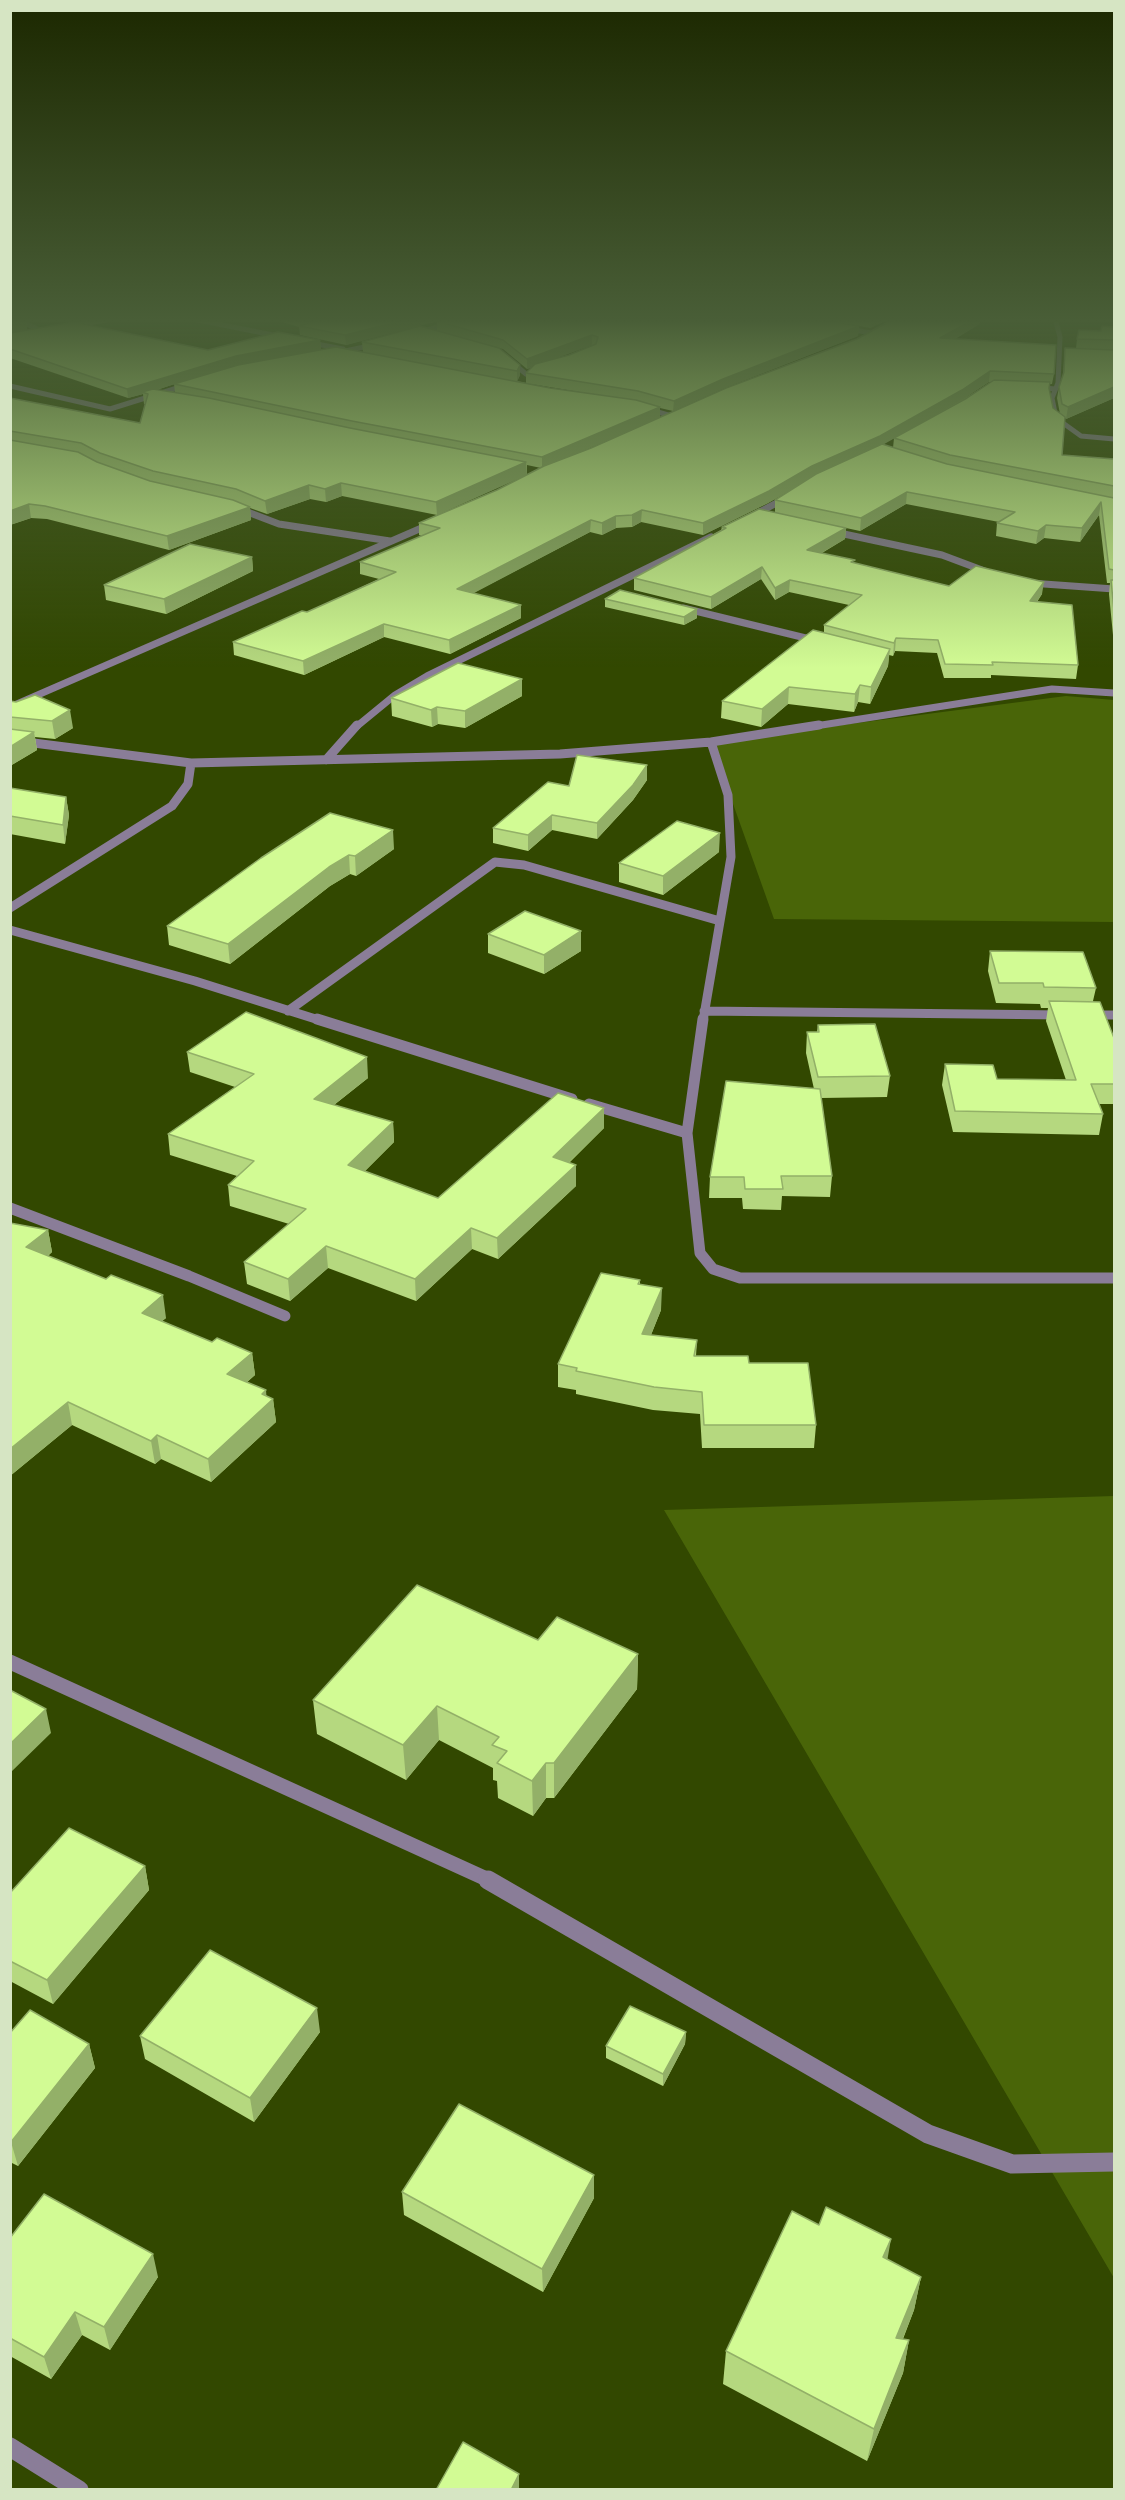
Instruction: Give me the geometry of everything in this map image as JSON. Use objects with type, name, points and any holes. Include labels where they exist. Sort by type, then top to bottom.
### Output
[{"type":"street","points":[[1079,435],[1114,439]]},
{"type":"street","points":[[746,519],[798,490]]},
{"type":"street","points":[[224,505],[279,524],[390,541]]},
{"type":"street","points":[[756,514],[767,517]]},
{"type":"street","points":[[10,707],[443,519]]},
{"type":"street","points":[[824,529],[942,555],[996,576]]},
{"type":"street","points":[[326,760],[357,724],[395,695],[427,676],[718,533]]},
{"type":"street","points":[[1021,583],[1114,589]]},
{"type":"street","points":[[606,589],[618,591]]},
{"type":"street","points":[[675,605],[824,642]]},
{"type":"street","points":[[10,740],[191,763],[560,754],[711,742],[1044,690],[1065,688],[1114,693]]},
{"type":"street","points":[[711,742],[728,795],[731,857],[704,1011],[687,1133],[700,1253],[713,1269],[740,1278],[1114,1278]]},
{"type":"street","points":[[10,908],[172,806],[188,784],[191,763]]},
{"type":"street","points":[[288,1011],[495,862],[524,865],[720,921]]},
{"type":"street","points":[[10,930],[195,981],[687,1133]]},
{"type":"street","points":[[704,1011],[1114,1015]]},
{"type":"street","points":[[10,1208],[285,1316]]},
{"type":"street","points":[[10,1662],[485,1878],[928,2134],[1012,2164],[1114,2162]]},
{"type":"street","points":[[10,2447],[79,2490]]},
{"type":"green space","points":[[1066,696],[1114,700],[1114,922],[774,919],[711,742]]},
{"type":"green space","points":[[1114,1496],[1114,2278],[664,1510]]},
{"type":"building","points":[[32,435],[385,435],[526,462],[436,502],[341,483],[325,489],[309,485],[265,501],[236,489],[153,471],[100,453],[81,443]]},
{"type":"building","points":[[424,435],[595,435],[542,457]]},
{"type":"building","points":[[621,435],[882,435],[812,466],[769,491],[703,523],[642,510],[632,515],[616,516],[602,523],[591,520],[457,589],[521,605],[449,640],[384,624],[303,661],[233,642],[396,572],[360,562],[440,528],[419,523],[497,490],[544,466]]},
{"type":"building","points":[[900,435],[1064,435],[1062,455],[1114,459],[1114,486],[950,455],[894,438]]},
{"type":"building","points":[[10,440],[78,452],[97,462],[150,481],[233,500],[250,507],[167,536],[45,506],[29,504],[10,511]]},
{"type":"building","points":[[882,444],[947,464],[1114,498],[1114,570],[1109,569],[1101,502],[1082,528],[1046,525],[1038,531],[997,523],[1015,512],[907,492],[861,518],[775,500],[816,474]]},
{"type":"building","points":[[759,509],[846,528],[807,550],[855,560],[851,562],[949,586],[976,566],[1044,582],[1030,601],[1072,605],[1078,665],[992,662],[993,665],[945,664],[938,640],[896,638],[894,643],[824,625],[862,595],[790,580],[775,588],[762,567],[711,597],[634,578],[726,528],[722,527]]},
{"type":"building","points":[[190,544],[252,557],[164,599],[104,585]]},
{"type":"building","points":[[1111,580],[1114,580],[1114,611]]},
{"type":"building","points":[[620,590],[697,609],[684,617],[605,599]]},
{"type":"building","points":[[813,630],[890,649],[871,687],[860,685],[855,694],[789,687],[762,709],[722,701]]},
{"type":"building","points":[[458,663],[522,679],[465,711],[437,707],[431,710],[391,698]]},
{"type":"building","points":[[35,695],[70,710],[52,721],[10,717],[10,701],[16,702]]},
{"type":"building","points":[[10,729],[34,732],[10,747]]},
{"type":"building","points":[[577,755],[647,765],[633,785],[597,823],[552,815],[528,835],[493,828],[548,782],[569,786]]},
{"type":"building","points":[[10,788],[66,797],[63,825],[10,816]]},
{"type":"building","points":[[330,813],[393,830],[355,856],[349,855],[329,867],[228,944],[167,926],[261,858]]},
{"type":"building","points":[[677,821],[720,833],[663,876],[619,863]]},
{"type":"building","points":[[525,911],[581,931],[544,955],[488,934]]},
{"type":"building","points":[[990,951],[1083,952],[1096,988],[1044,987],[1043,983],[999,983]]},
{"type":"building","points":[[1049,1001],[1100,1002],[1114,1038],[1114,1084],[1091,1084],[1103,1114],[955,1111],[945,1064],[993,1065],[997,1079],[1076,1080]]},
{"type":"building","points":[[246,1012],[367,1057],[314,1099],[393,1122],[348,1165],[438,1198],[558,1093],[604,1108],[553,1157],[576,1165],[497,1238],[471,1228],[415,1279],[326,1246],[288,1279],[244,1262],[306,1209],[228,1185],[254,1161],[168,1134],[254,1074],[187,1052]]},
{"type":"building","points":[[875,1024],[890,1076],[818,1077],[807,1032],[819,1032],[818,1025]]},
{"type":"building","points":[[726,1081],[820,1089],[832,1176],[781,1176],[783,1189],[745,1189],[744,1177],[710,1177]]},
{"type":"building","points":[[10,1223],[48,1230],[26,1247],[106,1279],[111,1275],[163,1295],[142,1313],[212,1342],[217,1338],[252,1353],[227,1374],[266,1390],[262,1394],[273,1399],[208,1459],[157,1435],[151,1441],[68,1402],[10,1449]]},
{"type":"building","points":[[601,1273],[640,1280],[638,1284],[662,1288],[642,1334],[697,1340],[694,1356],[748,1356],[749,1363],[808,1363],[816,1425],[704,1425],[702,1392],[654,1387],[576,1371],[577,1368],[558,1364]]},
{"type":"building","points":[[417,1585],[538,1640],[557,1617],[638,1654],[554,1763],[546,1763],[532,1781],[497,1763],[507,1751],[492,1745],[499,1737],[437,1706],[403,1745],[313,1700]]},
{"type":"building","points":[[10,1690],[46,1709],[10,1744]]},
{"type":"building","points":[[69,1828],[145,1866],[47,1980],[10,1961],[10,1893]]},
{"type":"building","points":[[210,1950],[317,2008],[250,2098],[140,2036]]},
{"type":"building","points":[[630,2006],[686,2032],[663,2074],[606,2046]]},
{"type":"building","points":[[30,2010],[89,2044],[11,2142],[10,2033]]},
{"type":"building","points":[[459,2104],[594,2175],[542,2269],[402,2192]]},
{"type":"building","points":[[44,2194],[153,2254],[104,2327],[75,2312],[44,2357],[10,2338],[10,2238]]},
{"type":"building","points":[[826,2207],[891,2239],[883,2257],[921,2277],[896,2338],[909,2340],[874,2429],[726,2351],[792,2211],[819,2225]]},
{"type":"building","points":[[463,2442],[519,2474],[511,2490],[436,2490]]}]
